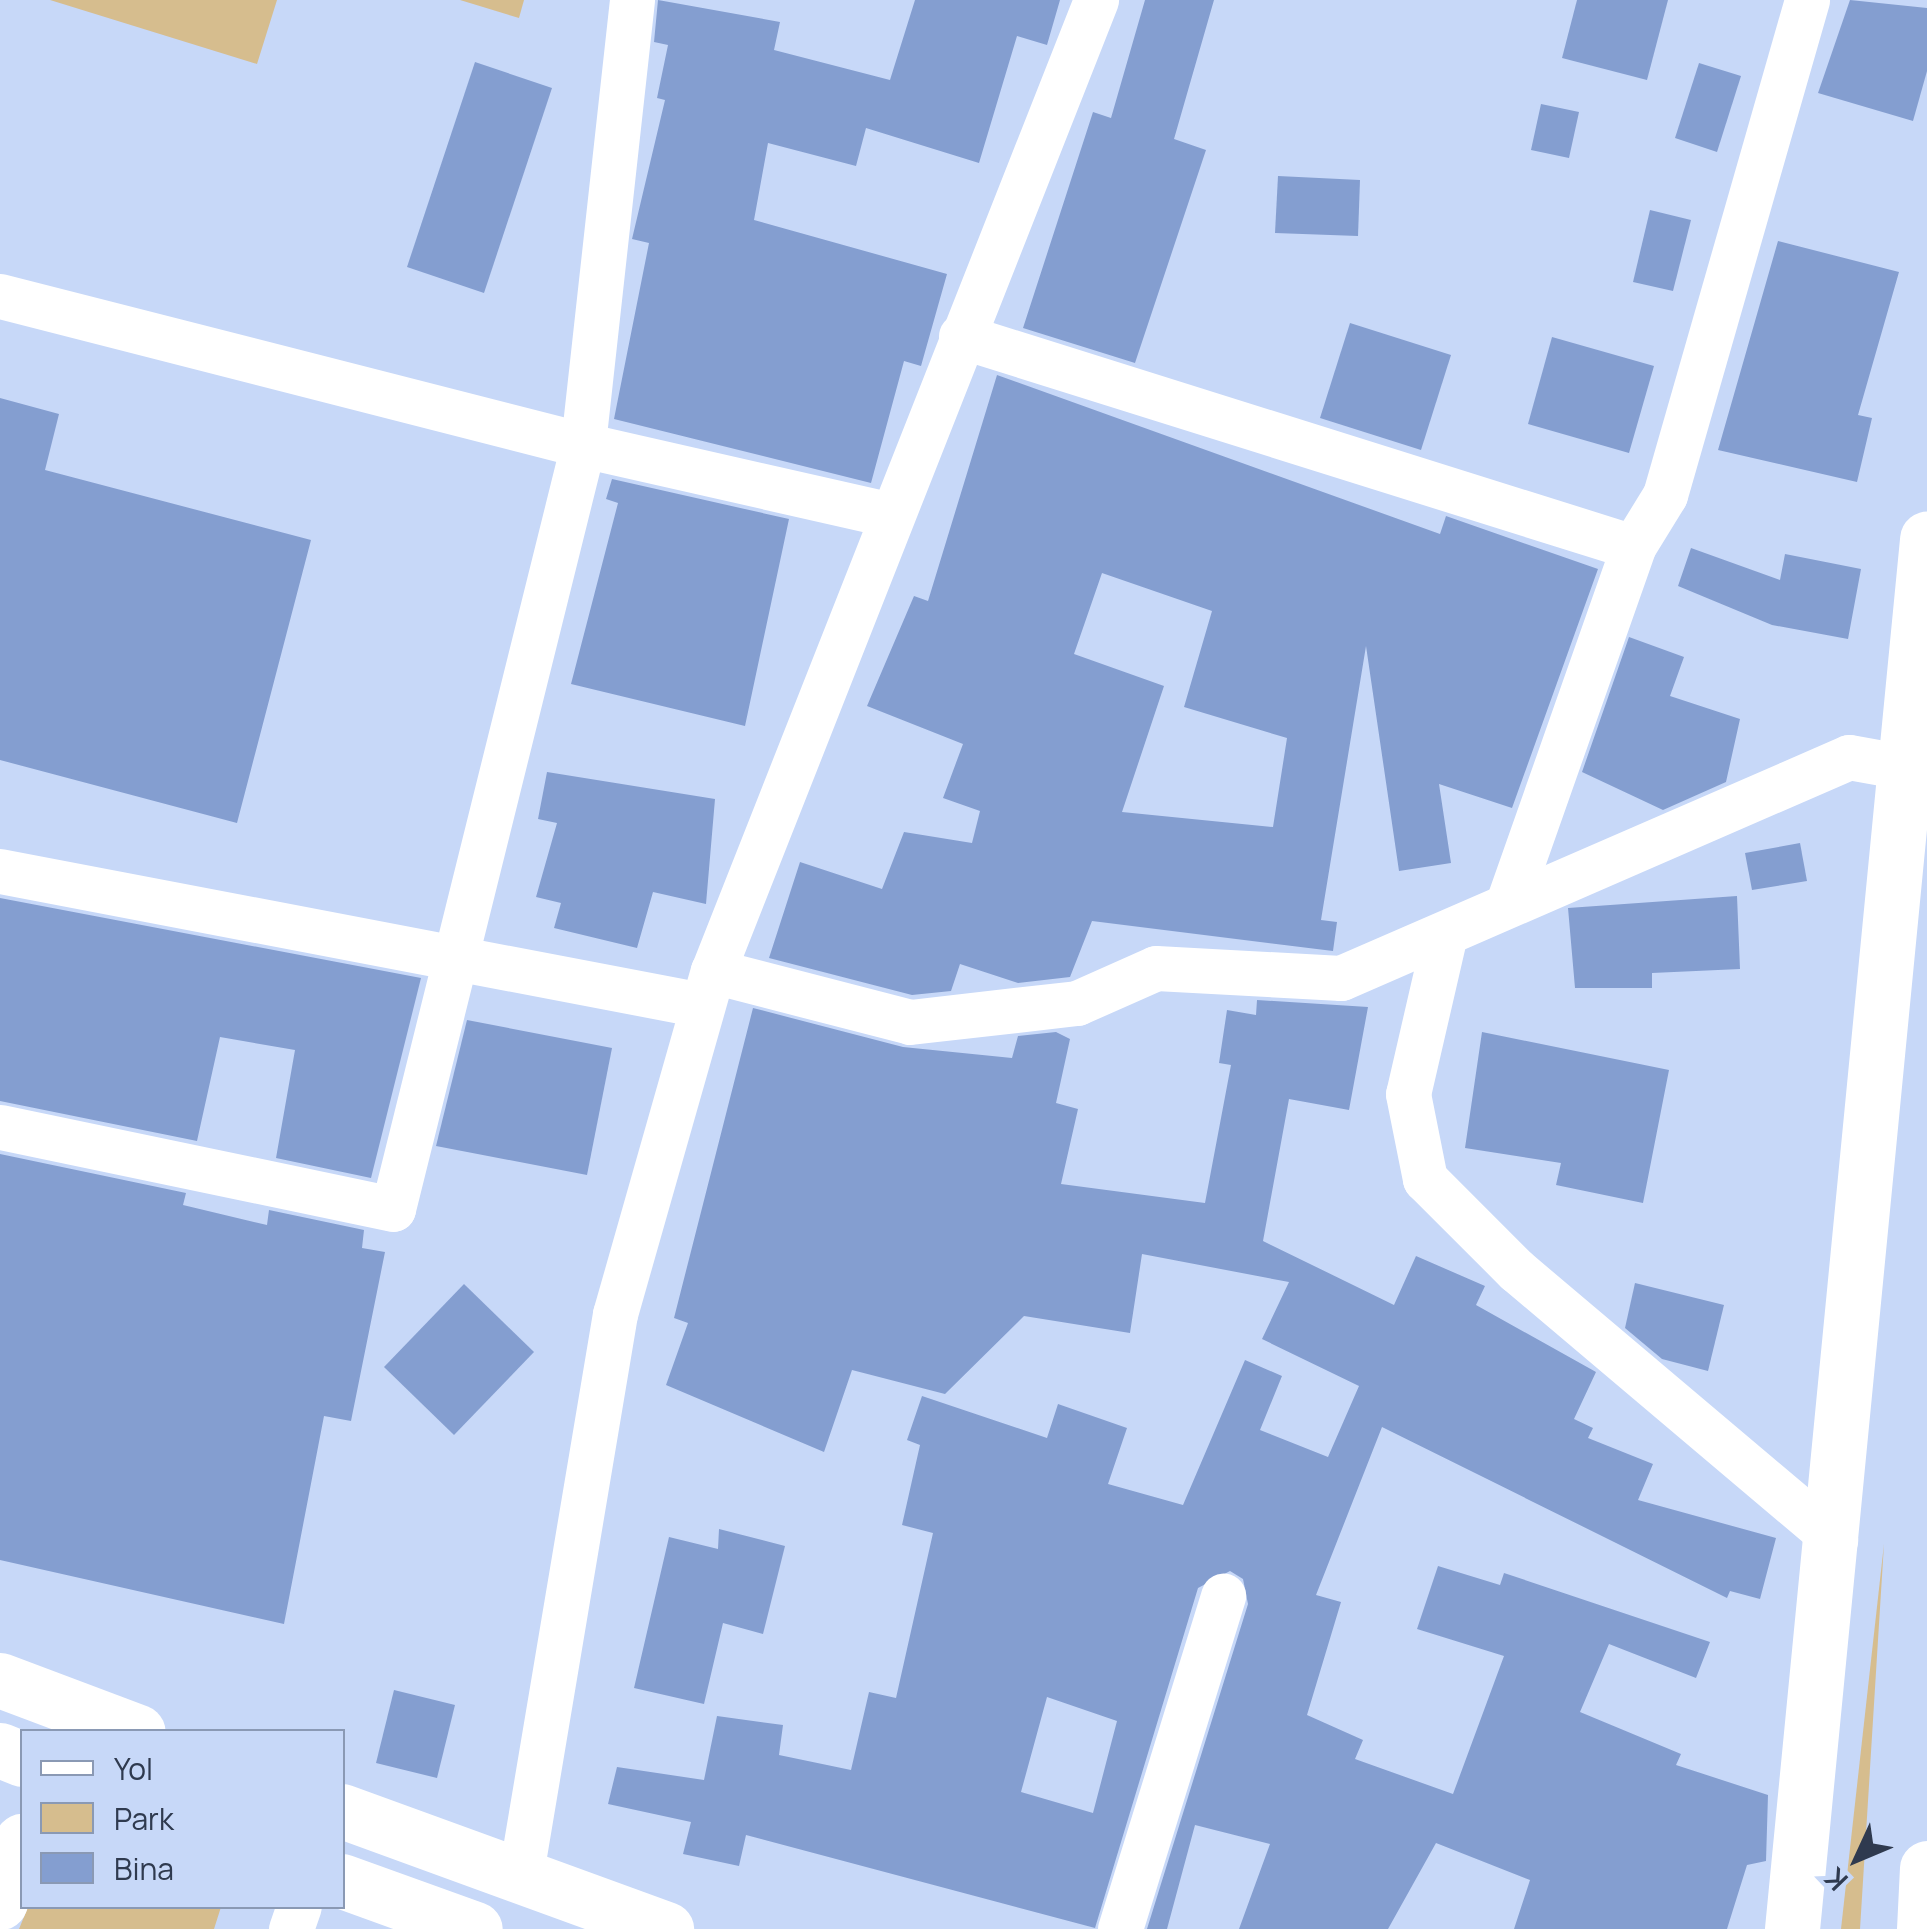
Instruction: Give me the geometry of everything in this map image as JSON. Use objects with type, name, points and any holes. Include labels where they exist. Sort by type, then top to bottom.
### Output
[{"type":"main road","points":[[1792,1929],[1915,768],[1927,538]]},
{"type":"main road","points":[[0,1680],[130,1729]]},
{"type":"main road","points":[[345,1812],[666,1929]]},
{"type":"main road","points":[[0,1902],[20,1847]]},
{"type":"main road","points":[[1924,1929],[1927,1868]]},
{"type":"main road","points":[[345,1882],[475,1929]]},
{"type":"street","points":[[0,1127],[393,1208],[582,445],[632,0]]},
{"type":"street","points":[[520,1879],[615,1314],[708,988],[960,336],[1096,0]]},
{"type":"street","points":[[1510,900],[1633,547],[1665,494],[1806,0]]},
{"type":"street","points":[[0,296],[582,445],[890,516]]},
{"type":"street","points":[[960,336],[1633,547]]},
{"type":"street","points":[[0,872],[459,953],[708,988],[910,1022],[1077,1003],[1156,968],[1341,978],[1446,934],[1510,900],[1848,757],[1915,768]]},
{"type":"street","points":[[1446,934],[1408,1094],[1426,1178],[1516,1270],[1835,1540]]},
{"type":"street","points":[[1120,1929],[1222,1596]]},
{"type":"green space","points":[[50,0],[277,0],[257,64]]},
{"type":"green space","points":[[460,0],[524,0],[519,18]]},
{"type":"green space","points":[[1884,1544],[1860,1929],[1841,1929]]},
{"type":"green space","points":[[27,1909],[220,1909],[214,1929],[19,1929]]},
{"type":"building","points":[[658,0],[780,22],[774,50],[890,80],[915,0],[1060,0],[1047,45],[1017,36],[979,163],[866,128],[856,166],[768,143],[754,220],[947,274],[921,366],[904,361],[871,483],[614,419],[649,243],[632,239],[665,100],[657,98],[668,45],[654,42]]},
{"type":"building","points":[[1145,0],[1214,0],[1174,139],[1206,150],[1135,363],[1023,328],[1093,112],[1111,118]]},
{"type":"building","points":[[1577,0],[1668,0],[1647,80],[1562,58]]},
{"type":"building","points":[[1850,0],[1927,8],[1927,71],[1913,121],[1818,93]]},
{"type":"building","points":[[475,62],[552,88],[484,293],[407,267]]},
{"type":"building","points":[[1699,63],[1741,76],[1717,152],[1675,138]]},
{"type":"building","points":[[1541,104],[1579,112],[1569,158],[1531,150]]},
{"type":"building","points":[[1278,176],[1360,180],[1358,236],[1275,233]]},
{"type":"building","points":[[1650,210],[1691,220],[1673,291],[1633,282]]},
{"type":"building","points":[[1778,241],[1899,272],[1858,415],[1872,418],[1857,482],[1718,450]]},
{"type":"building","points":[[1350,323],[1451,355],[1421,450],[1320,418]]},
{"type":"building","points":[[1552,337],[1654,366],[1629,453],[1528,424]]},
{"type":"building","points":[[997,375],[1440,534],[1446,516],[1598,569],[1512,808],[1439,784],[1451,863],[1399,871],[1366,646],[1321,920],[1337,922],[1333,951],[1092,921],[1070,977],[1018,983],[960,964],[951,991],[912,995],[769,958],[800,862],[882,889],[904,832],[972,843],[980,811],[943,798],[963,744],[867,706],[914,596],[928,601]],"holes":[[[1102,573],[1212,611],[1184,707],[1287,738],[1273,827],[1122,812],[1164,686],[1074,654]]]},
{"type":"building","points":[[0,398],[59,414],[45,470],[311,540],[237,823],[0,760]]},
{"type":"building","points":[[612,479],[789,519],[745,726],[571,684],[618,503],[606,499]]},
{"type":"building","points":[[1691,548],[1780,580],[1785,554],[1861,569],[1848,639],[1772,625],[1678,586]]},
{"type":"building","points":[[1629,637],[1684,657],[1670,696],[1740,719],[1726,782],[1663,810],[1582,772]]},
{"type":"building","points":[[547,772],[715,799],[706,904],[653,892],[637,948],[554,928],[561,903],[536,897],[557,823],[538,819]]},
{"type":"building","points":[[1800,843],[1807,881],[1752,890],[1745,853]]},
{"type":"building","points":[[1737,896],[1740,969],[1652,973],[1652,988],[1575,988],[1568,908]]},
{"type":"building","points":[[0,898],[421,978],[371,1178],[276,1158],[295,1050],[220,1037],[197,1141],[0,1101]]},
{"type":"building","points":[[1257,1000],[1368,1007],[1349,1110],[1289,1099],[1263,1241],[1394,1305],[1416,1256],[1485,1286],[1476,1305],[1596,1372],[1574,1419],[1593,1428],[1588,1438],[1653,1464],[1638,1500],[1776,1538],[1760,1599],[1730,1591],[1727,1598],[1382,1427],[1316,1595],[1341,1602],[1307,1715],[1363,1740],[1355,1759],[1453,1794],[1504,1656],[1417,1629],[1438,1566],[1500,1585],[1504,1573],[1710,1642],[1696,1678],[1609,1644],[1580,1712],[1681,1754],[1676,1765],[1768,1795],[1766,1861],[1747,1865],[1727,1929],[1514,1929],[1530,1880],[1436,1843],[1388,1929],[1239,1929],[1270,1844],[1195,1825],[1167,1929],[1147,1929],[1248,1604],[1243,1579],[1230,1571],[1198,1588],[1095,1928],[746,1835],[739,1866],[683,1854],[691,1822],[608,1804],[617,1767],[704,1780],[717,1716],[783,1725],[779,1755],[851,1770],[869,1692],[896,1698],[933,1533],[902,1525],[920,1445],[907,1440],[922,1396],[1047,1438],[1058,1404],[1127,1428],[1108,1484],[1183,1505],[1245,1360],[1282,1376],[1260,1430],[1328,1457],[1359,1386],[1262,1339],[1289,1282],[1142,1254],[1130,1333],[1024,1316],[945,1394],[852,1370],[824,1452],[666,1385],[688,1323],[674,1318],[753,1008],[903,1047],[1012,1058],[1018,1036],[1056,1032],[1070,1039],[1056,1103],[1078,1109],[1061,1184],[1205,1203],[1231,1065],[1219,1063],[1227,1010],[1256,1015]],"holes":[[[1047,1697],[1117,1721],[1093,1813],[1021,1792]]]},
{"type":"building","points":[[467,1020],[612,1048],[587,1175],[436,1146]]},
{"type":"building","points":[[1482,1032],[1669,1070],[1643,1203],[1556,1185],[1561,1163],[1465,1148]]},
{"type":"building","points":[[0,1154],[186,1193],[183,1205],[267,1225],[269,1210],[364,1230],[362,1248],[385,1252],[351,1421],[324,1416],[284,1624],[0,1560]]},
{"type":"building","points":[[1635,1283],[1724,1305],[1708,1371],[1662,1359],[1625,1328]]},
{"type":"building","points":[[464,1284],[534,1352],[454,1435],[384,1367]]},
{"type":"building","points":[[719,1529],[785,1546],[763,1634],[723,1623],[704,1704],[634,1688],[669,1537],[718,1549]]},
{"type":"building","points":[[394,1690],[455,1705],[437,1778],[376,1763]]}]
